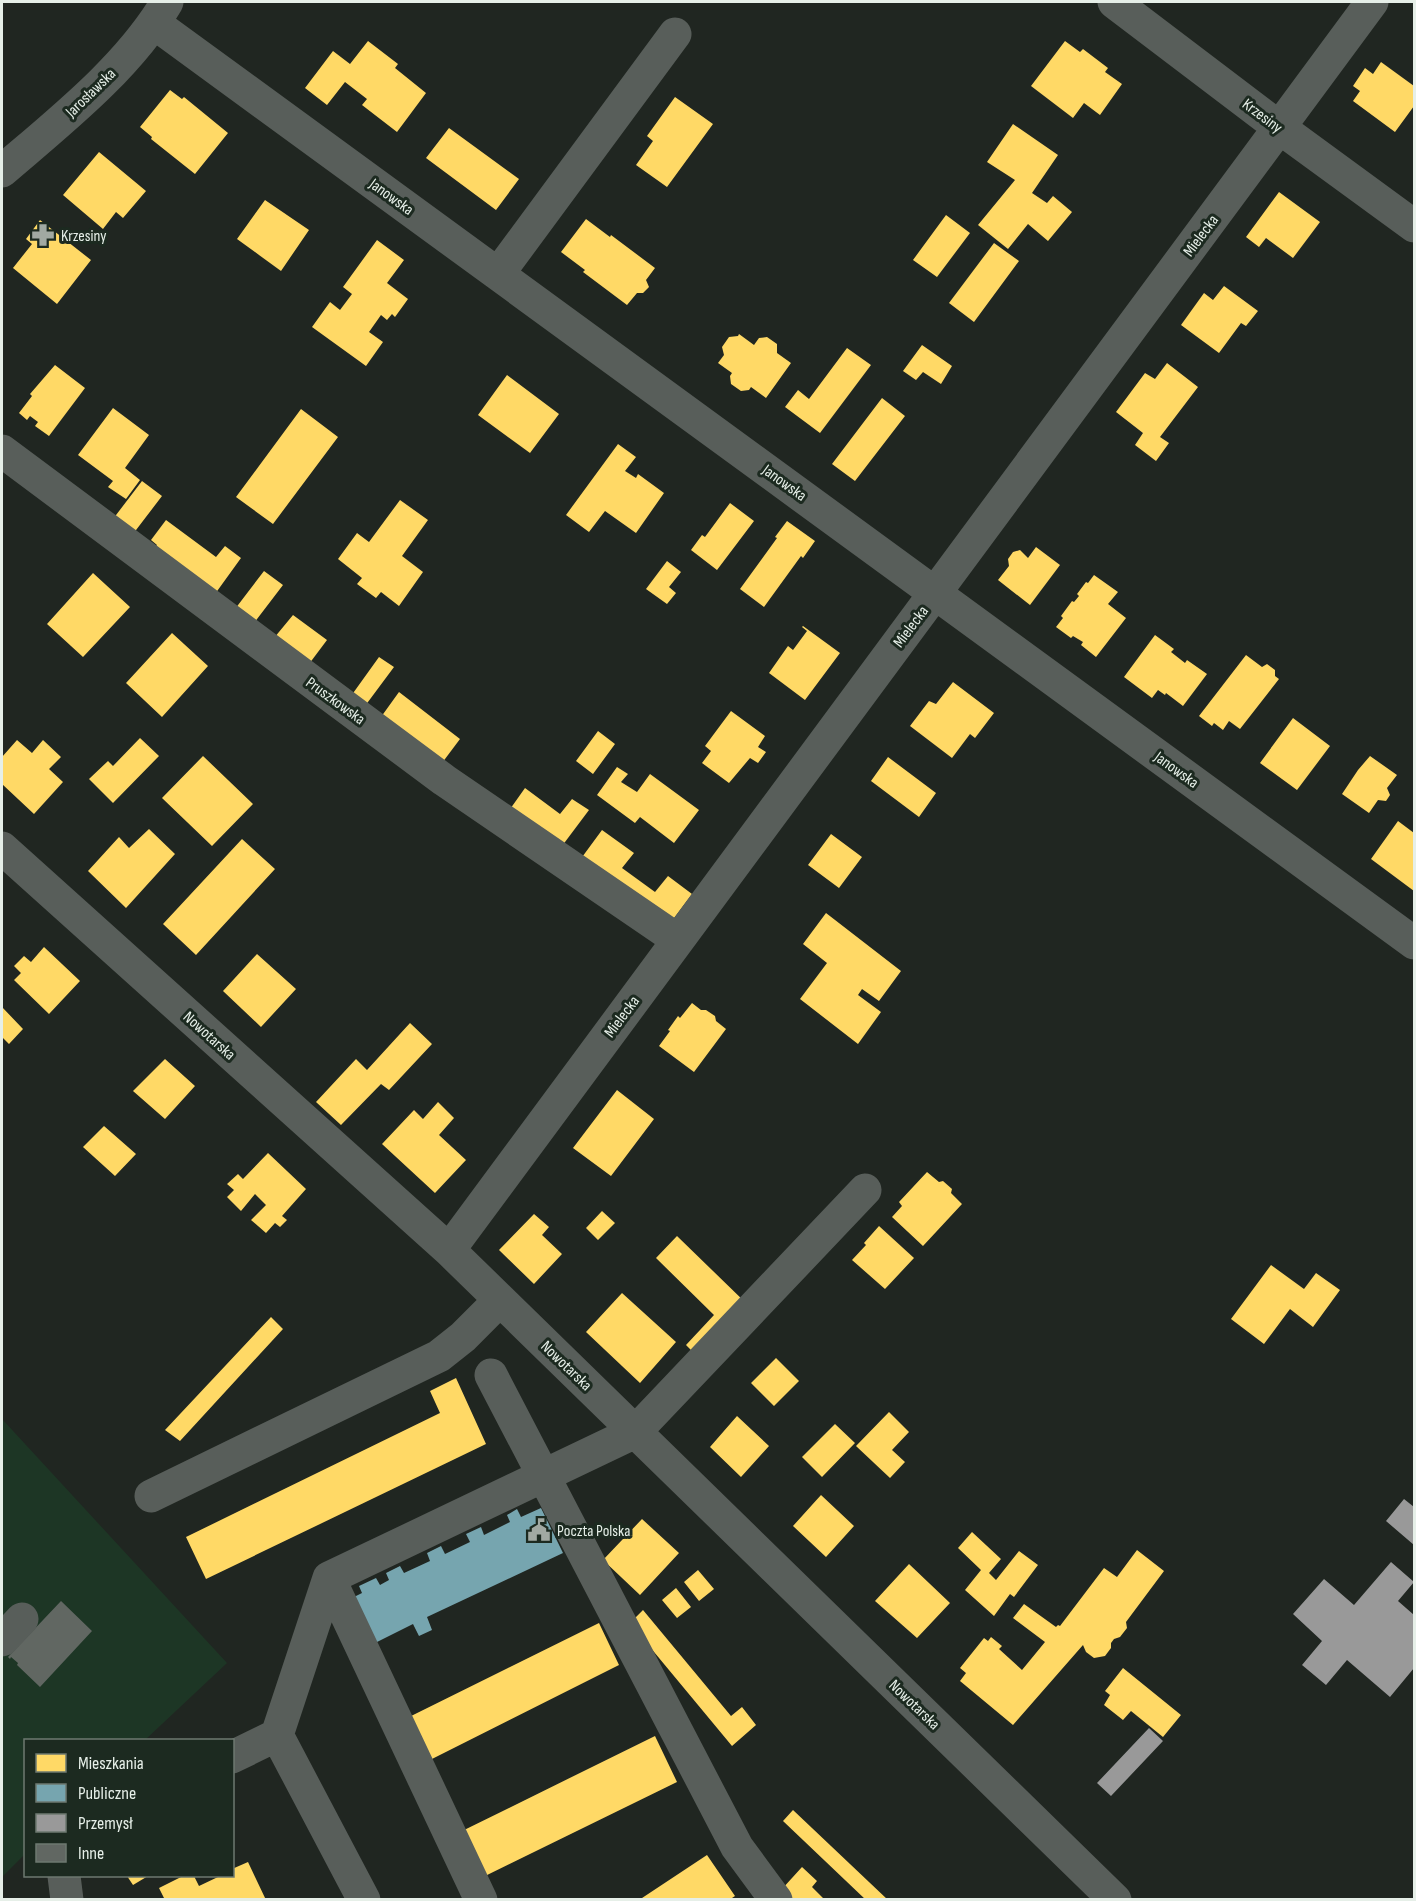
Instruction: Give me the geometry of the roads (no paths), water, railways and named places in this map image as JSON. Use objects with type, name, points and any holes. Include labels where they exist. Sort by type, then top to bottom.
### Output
[{"type":"street","name":"Krzesiny","points":[[1114,2],[1414,226]]},
{"type":"street","name":"Mielecka","points":[[449,1250],[1372,2]]},
{"type":"street","name":"Jarosławska","points":[[2,171],[104,80],[161,12]]},
{"type":"street","name":"Janowska","points":[[161,12],[498,274],[1414,943]]},
{"type":"street","points":[[498,274],[675,34]]},
{"type":"street","name":"Pruszkowska","points":[[2,451],[444,780],[678,940]]},
{"type":"street","name":"Nowotarska","points":[[2,848],[449,1250],[1115,1899]]},
{"type":"street","points":[[234,1756],[277,1735],[329,1578],[635,1432],[865,1190]]},
{"type":"street","points":[[151,1496],[439,1356],[463,1337],[500,1300]]},
{"type":"street","points":[[491,1375],[737,1847],[776,1899]]},
{"type":"street","points":[[329,1578],[481,1899]]},
{"type":"street","points":[[277,1735],[364,1899]]},
{"type":"street","points":[[64,1877],[67,1899]]},
{"type":"place","name":"Krzesiny","points":[[43,235]]},
{"type":"place","name":"Poczta Polska","points":[[539,1530]]}]
